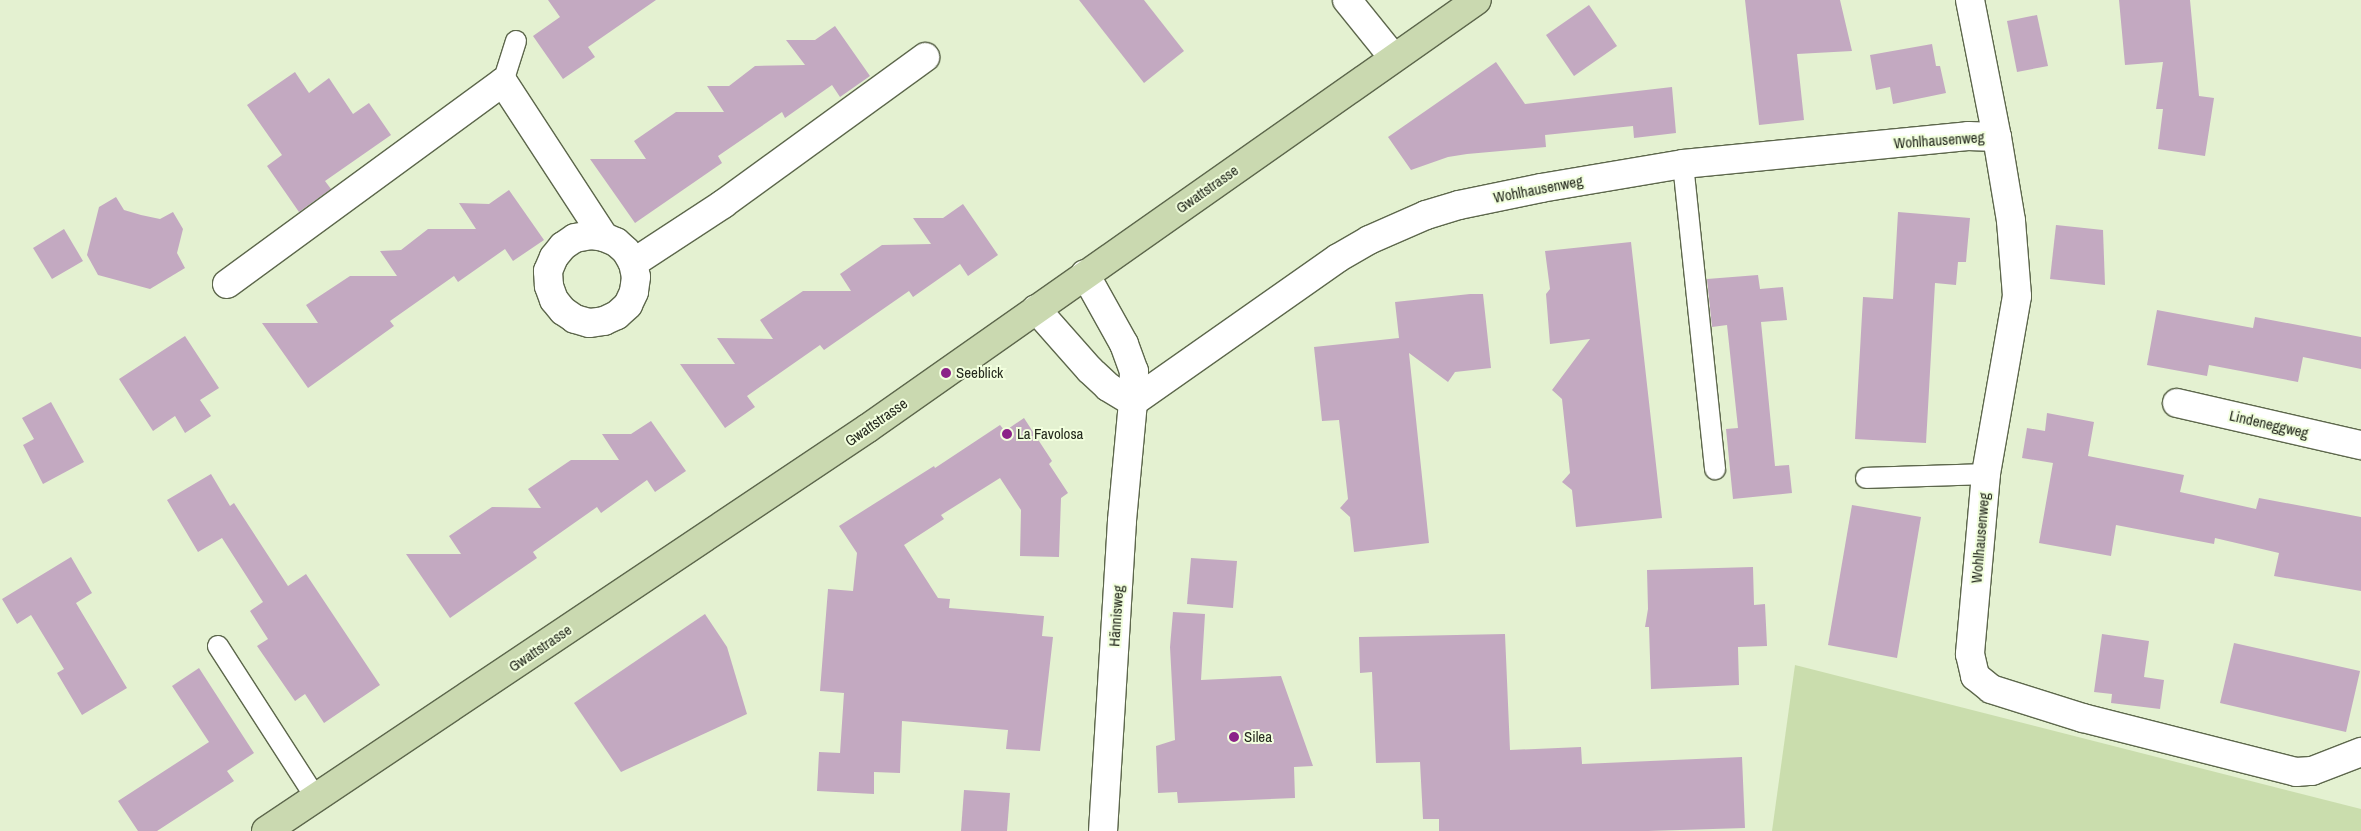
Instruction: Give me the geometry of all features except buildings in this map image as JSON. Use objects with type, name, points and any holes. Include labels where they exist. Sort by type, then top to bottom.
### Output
[{"type":"main road","name":"Gwattstrasse","points":[[266,831],[868,428],[1393,57],[1477,0]]},
{"type":"street","points":[[1347,0],[1393,57]]},
{"type":"street","name":"Wohlhausenweg","points":[[1970,0],[1998,136],[2011,221],[2016,296],[1986,474],[1970,654],[1975,676],[1991,689],[2083,718],[2296,772],[2312,771],[2361,752]]},
{"type":"street","points":[[633,263],[723,204],[925,57]]},
{"type":"street","points":[[227,284],[503,82],[604,237]]},
{"type":"street","name":"Wohlhausenweg","points":[[1134,402],[1338,258],[1402,224],[1468,203],[1541,188],[1683,164],[1968,136],[1998,136]]},
{"type":"street","points":[[590,235],[604,237],[621,247],[633,263],[636,277],[634,292],[628,305],[617,315],[604,322],[589,323],[575,319],[563,311],[554,300],[549,286],[548,271],[554,258],[563,246],[575,238],[590,235]]},
{"type":"street","name":"Hännisweg","points":[[1085,274],[1124,344],[1134,371],[1134,402],[1122,521],[1103,831]]},
{"type":"street","points":[[1036,309],[1090,370],[1108,387],[1134,402]]},
{"type":"street","name":"Lindeneggweg","points":[[2177,403],[2361,445]]},
{"type":"lane","points":[[503,82],[516,42]]},
{"type":"lane","points":[[1683,164],[1715,469]]},
{"type":"lane","points":[[1866,478],[1986,474]]},
{"type":"lane","points":[[218,646],[316,798]]},
{"type":"green space","points":[[1795,665],[2361,809],[2361,831],[1772,831]]},
{"type":"place","name":"Seeblick","points":[[946,373]]},
{"type":"place","name":"La Favolosa","points":[[1007,434]]},
{"type":"place","name":"Silea","points":[[1234,737]]}]
